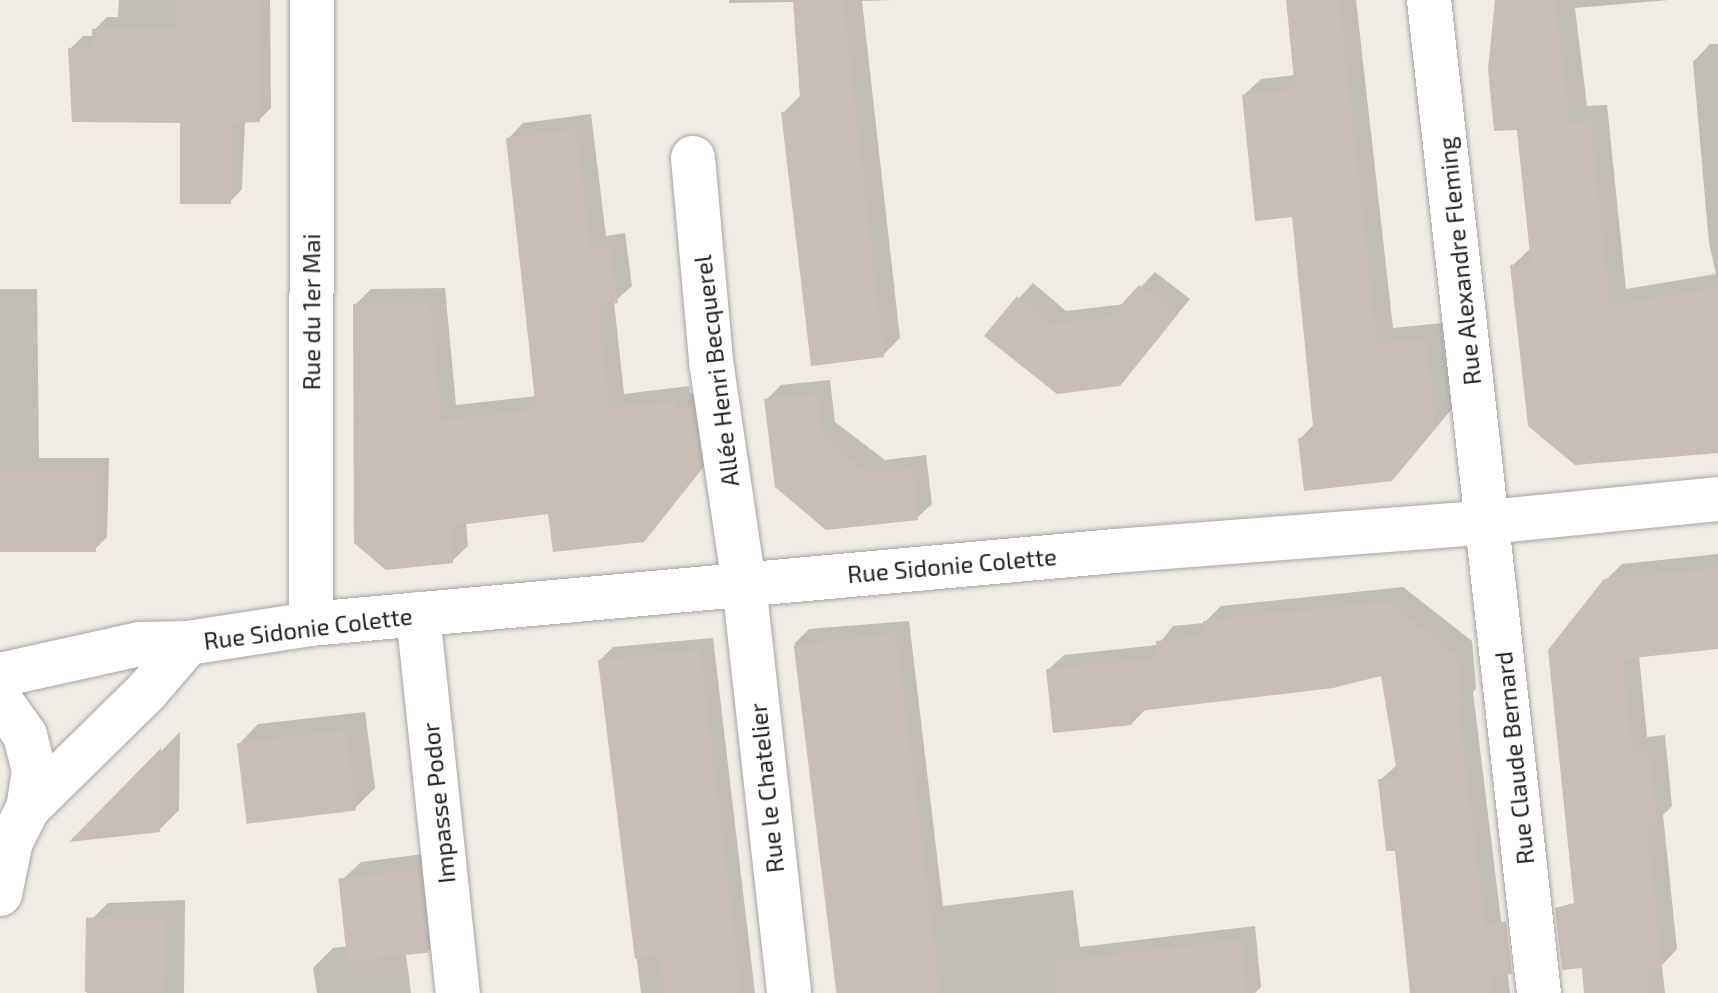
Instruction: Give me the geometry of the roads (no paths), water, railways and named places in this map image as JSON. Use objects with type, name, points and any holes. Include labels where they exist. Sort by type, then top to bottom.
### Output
[{"type":"street","name":"Rue du 1er Mai","points":[[311,624],[312,0]]},
{"type":"street","name":"Rue Alexandre Fleming","points":[[1429,0],[1489,522]]},
{"type":"street","name":"Allée Henri Becquerel","points":[[693,158],[711,361],[744,584]]},
{"type":"street","name":"Rue Sidonie Colette","points":[[0,675],[140,644],[188,643],[311,624],[744,584],[1489,522],[1718,499]]},
{"type":"street","name":"Rue Claude Bernard","points":[[1489,522],[1539,993]]},
{"type":"street","name":"Rue le Chatelier","points":[[744,584],[789,993]]},
{"type":"street","name":"Impasse Podor","points":[[418,614],[458,993]]},
{"type":"street","name":"Rue Sidonie Colette","points":[[13,833],[188,643]]},
{"type":"street","points":[[0,700],[25,735],[34,771],[13,833],[0,894]]}]
